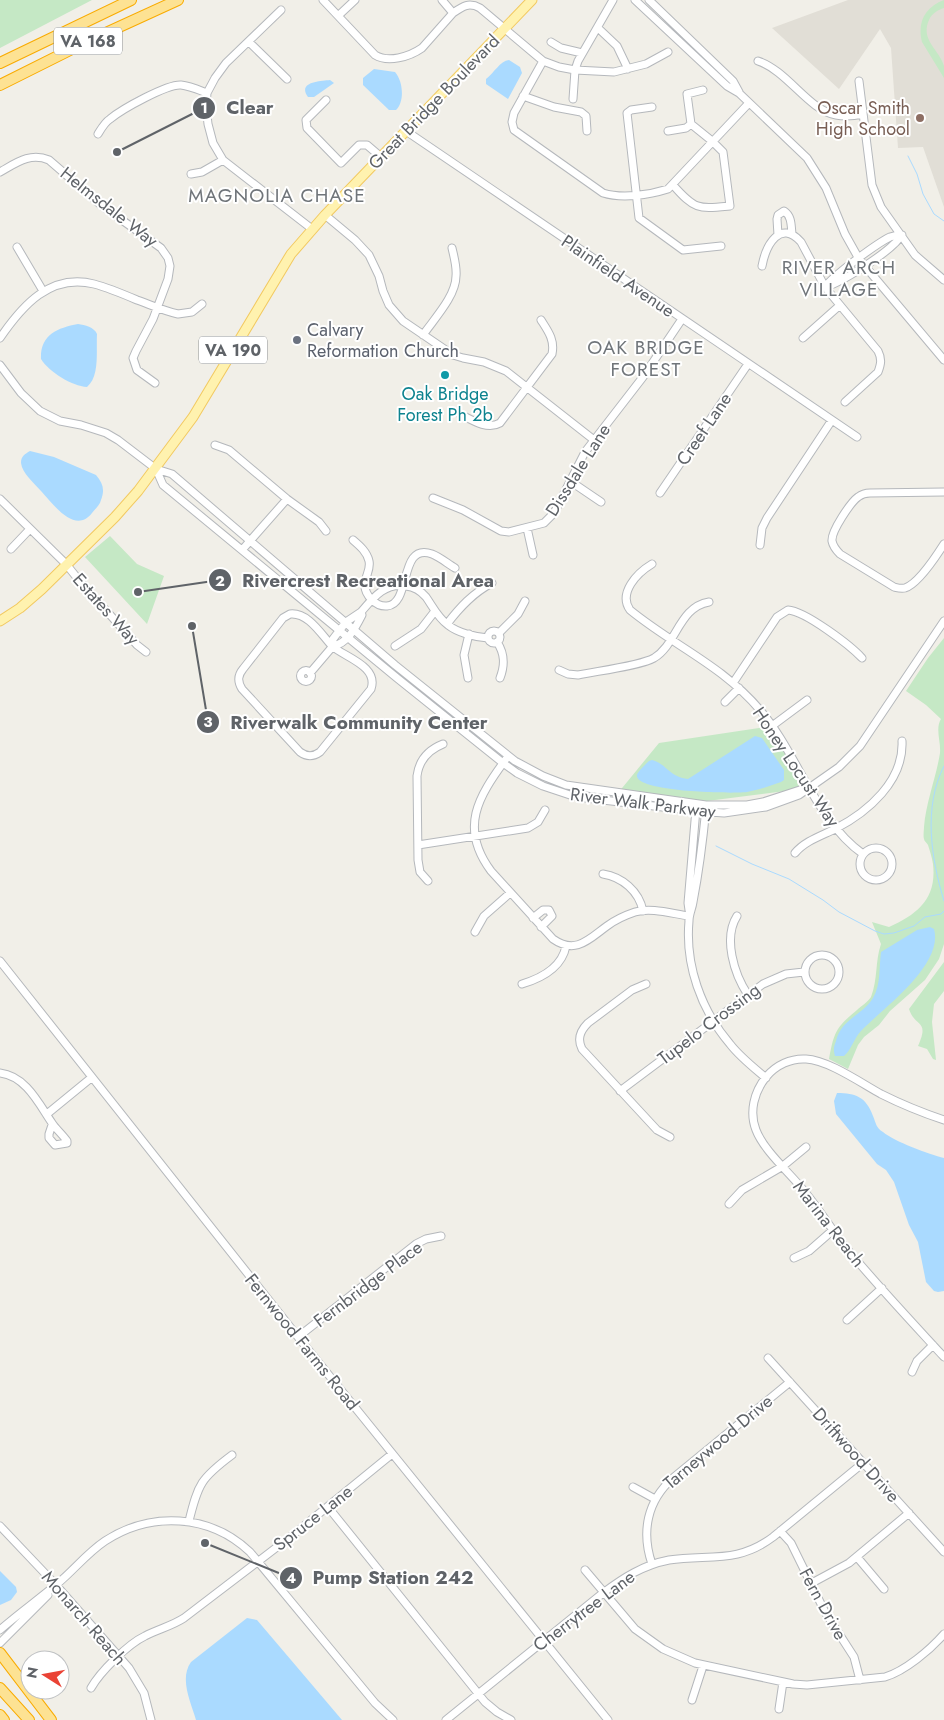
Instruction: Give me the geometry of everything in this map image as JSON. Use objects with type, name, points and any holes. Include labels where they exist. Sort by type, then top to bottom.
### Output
[{"type":"highway","name":"VA 168","points":[[0,63],[131,0]]},
{"type":"highway","name":"VA 168","points":[[0,85],[84,43],[178,0]]},
{"type":"highway","points":[[0,1653],[51,1720]]},
{"type":"highway","points":[[0,1688],[29,1720]]},
{"type":"highway","points":[[0,1715],[4,1720]]},
{"type":"main road","name":"Great Bridge Boulevard","points":[[1,620],[20,608],[128,502],[156,469],[193,417],[279,273],[312,229],[532,0]]},
{"type":"street","points":[[323,0],[375,55],[383,59],[393,59],[416,52],[422,48],[453,13],[462,6],[475,3],[543,61],[551,65],[575,70],[614,72],[646,64],[668,52]]},
{"type":"street","points":[[339,15],[355,0]]},
{"type":"street","points":[[442,0],[453,13]]},
{"type":"street","points":[[573,99],[575,70],[582,53],[613,0]]},
{"type":"street","points":[[635,0],[727,86],[739,93],[799,149],[815,168],[826,188],[845,234],[864,266],[944,360]]},
{"type":"street","points":[[649,0],[733,81],[739,93]]},
{"type":"street","points":[[281,10],[220,71],[207,93],[208,124],[213,143],[223,160],[312,229]]},
{"type":"street","points":[[598,28],[617,46],[628,69]]},
{"type":"street","points":[[249,42],[287,80]]},
{"type":"street","points":[[551,42],[561,48],[582,53]]},
{"type":"street","points":[[543,61],[514,112],[512,122],[514,130],[603,193],[612,196],[659,192],[673,185],[749,103]]},
{"type":"street","points":[[758,61],[778,70],[824,111],[841,116],[863,114]]},
{"type":"street","points":[[858,81],[875,195],[881,207],[922,262],[944,280]]},
{"type":"street","points":[[98,134],[113,116],[167,87],[180,85],[207,93]]},
{"type":"street","points":[[673,185],[684,198],[697,206],[704,208],[730,206],[723,152],[691,124],[687,94],[703,90]]},
{"type":"street","points":[[523,96],[554,107],[581,112],[586,116],[587,131]]},
{"type":"street","points":[[326,100],[306,120],[307,128],[341,163],[359,145],[367,145],[381,157]]},
{"type":"street","points":[[652,107],[631,110],[626,113],[639,218],[677,246],[688,250],[721,246]]},
{"type":"street","points":[[668,130],[686,128],[691,124]]},
{"type":"street","name":"Plainfield Avenue","points":[[406,131],[857,437]]},
{"type":"street","name":"Helmsdale Way","points":[[0,172],[28,158],[40,157],[49,160],[101,204],[161,248],[168,258],[170,271],[158,307],[134,358],[137,370],[155,383]]},
{"type":"street","points":[[191,174],[202,172],[223,160]]},
{"type":"street","points":[[778,235],[778,215],[784,212],[790,218],[792,234],[801,242],[825,287],[881,357],[881,365],[878,372],[845,402]]},
{"type":"street","points":[[325,215],[355,240],[369,255],[389,305],[402,321],[453,355],[495,366],[527,387],[594,440]]},
{"type":"street","points":[[762,266],[766,250],[773,239],[778,235],[792,234]]},
{"type":"street","points":[[825,287],[859,258],[890,237],[902,235]]},
{"type":"street","points":[[825,287],[834,285],[864,266],[894,244],[902,235]]},
{"type":"street","points":[[17,247],[43,291]]},
{"type":"street","points":[[423,335],[452,294],[455,286],[456,268],[452,248]]},
{"type":"street","points":[[0,338],[30,301],[43,291],[67,283],[92,284],[181,314],[192,312],[202,304]]},
{"type":"street","points":[[803,338],[839,306]]},
{"type":"street","points":[[456,412],[484,426],[495,426],[500,423],[550,357],[553,350],[552,337],[541,320]]},
{"type":"street","name":"Dissdale Lane","points":[[433,498],[462,510],[495,530],[509,532],[544,523],[552,517],[594,440],[643,377],[682,320]]},
{"type":"street","name":"Creef Lane","points":[[660,493],[748,364]]},
{"type":"street","points":[[0,365],[21,394],[40,411],[60,421],[106,433],[156,469]]},
{"type":"street","points":[[760,545],[762,528],[767,518],[832,420]]},
{"type":"street","points":[[215,445],[229,450],[287,499],[320,522],[326,530]]},
{"type":"street","name":"River Walk Parkway","points":[[156,469],[172,474],[395,665],[509,756],[532,771],[566,784],[697,803],[706,808]]},
{"type":"street","name":"River Walk Parkway","points":[[156,469],[163,485],[503,763],[530,780],[570,795],[696,812],[706,808],[763,802],[809,788],[839,767],[860,746],[944,621]]},
{"type":"street","points":[[570,481],[601,502]]},
{"type":"street","points":[[944,492],[866,493],[853,502],[834,531],[832,540],[840,554],[900,589],[907,588],[913,584],[944,544]]},
{"type":"street","name":"Estates Way","points":[[0,499],[66,564],[78,580],[138,646],[146,652]]},
{"type":"street","points":[[242,550],[287,499]]},
{"type":"street","points":[[527,528],[533,556]]},
{"type":"street","points":[[11,548],[30,529]]},
{"type":"street","points":[[353,540],[364,550],[369,560],[369,571],[365,584],[368,596],[383,606],[393,604],[400,595],[412,559],[421,554],[430,554],[455,568]]},
{"type":"street","name":"Honey Locust Way","points":[[652,564],[642,570],[627,591],[626,603],[632,612],[703,659],[736,685],[772,726],[809,788],[836,828],[850,844],[863,854]]},
{"type":"street","points":[[447,624],[463,604],[477,592],[492,583]]},
{"type":"street","points":[[310,673],[333,646],[334,639],[346,622],[361,612],[385,589],[394,585],[403,585],[419,591],[447,624],[469,634],[488,638],[490,642],[497,642]]},
{"type":"street","points":[[497,642],[500,637],[499,633],[518,614],[525,601]]},
{"type":"street","points":[[559,670],[568,674],[578,675],[646,661],[661,652],[692,608],[710,602]]},
{"type":"street","points":[[725,702],[777,617],[788,610],[799,612],[851,647],[862,658]]},
{"type":"street","points":[[333,646],[367,670],[372,677],[372,685],[371,689],[320,752],[308,756],[300,752],[242,689],[239,675],[283,618],[290,614],[301,616],[321,632],[333,646],[339,646],[354,629],[362,615],[361,612]]},
{"type":"street","points":[[395,646],[421,629],[435,612]]},
{"type":"street","points":[[488,638],[492,632],[499,633]]},
{"type":"street","points":[[468,678],[464,654],[469,634]]},
{"type":"street","points":[[497,642],[504,657],[500,678]]},
{"type":"street","points":[[772,726],[807,700]]},
{"type":"street","points":[[795,853],[808,842],[836,828],[870,805],[888,786],[897,770],[901,758],[902,741]]},
{"type":"street","points":[[428,881],[418,867],[418,771],[426,755],[443,744]]},
{"type":"street","points":[[509,756],[478,802],[474,824],[479,851],[484,862],[510,893],[553,939],[566,946],[582,944],[612,922],[636,912],[689,916]]},
{"type":"street","points":[[697,803],[688,903],[689,944],[693,973],[703,1002],[722,1034],[736,1051],[766,1078],[773,1070],[789,1062],[800,1059],[815,1060],[916,1110],[944,1120]]},
{"type":"street","points":[[689,916],[693,904],[706,808]]},
{"type":"street","points":[[418,845],[528,828],[538,822],[546,810]]},
{"type":"street","points":[[875,848],[882,848],[888,852],[892,858],[893,865],[887,877],[874,881],[863,874],[860,860],[863,854],[868,849],[875,848]]},
{"type":"street","points":[[603,874],[616,878],[636,893],[641,903],[642,911]]},
{"type":"street","points":[[475,932],[484,916],[510,893]]},
{"type":"street","points":[[533,918],[543,910],[551,911],[552,916],[541,927]]},
{"type":"street","points":[[737,916],[731,934],[732,954],[738,976],[748,995]]},
{"type":"street","points":[[522,984],[540,977],[557,964],[564,955],[566,946]]},
{"type":"street","points":[[819,954],[828,955],[835,960],[839,967],[839,976],[836,983],[829,988],[820,990],[812,987],[807,981],[804,972],[806,964],[811,958],[819,954]]},
{"type":"street","name":"Fernwood Farms Road","points":[[0,961],[298,1337],[608,1720]]},
{"type":"street","name":"Tupelo Crossing","points":[[620,1091],[763,984],[786,974],[804,972]]},
{"type":"street","points":[[646,984],[632,990],[588,1023],[583,1028],[579,1040],[582,1049],[620,1091],[657,1130],[670,1137]]},
{"type":"street","points":[[0,1073],[13,1076],[22,1082],[47,1114],[52,1125]]},
{"type":"street","points":[[47,1114],[91,1078]]},
{"type":"street","name":"Marina Reach","points":[[766,1078],[757,1092],[754,1103],[754,1125],[764,1145],[882,1288],[944,1357]]},
{"type":"street","points":[[729,1204],[742,1190],[783,1166],[806,1147]]},
{"type":"street","points":[[794,1258],[809,1252],[834,1230]]},
{"type":"street","name":"Fernbridge Place","points":[[298,1337],[416,1244],[441,1236]]},
{"type":"street","points":[[847,1320],[882,1288]]},
{"type":"street","points":[[912,1372],[917,1361],[933,1345]]},
{"type":"street","name":"Driftwood Drive","points":[[768,1358],[944,1552]]},
{"type":"street","name":"Tarneywood Drive","points":[[652,1564],[647,1545],[646,1528],[655,1499],[661,1490],[672,1478],[790,1382]]},
{"type":"street","name":"Spruce Lane","points":[[91,1688],[102,1672],[126,1649],[144,1636],[165,1629],[184,1618],[294,1534],[392,1454]]},
{"type":"street","points":[[189,1521],[197,1490],[202,1482],[214,1468],[232,1455]]},
{"type":"street","name":"Cherrytree Lane","points":[[446,1720],[625,1577],[652,1564],[682,1559],[741,1554],[758,1547],[863,1463]]},
{"type":"street","points":[[634,1487],[655,1499]]},
{"type":"street","points":[[328,1507],[478,1693],[491,1708],[511,1720]]},
{"type":"street","points":[[810,1584],[840,1569],[909,1514]]},
{"type":"street","points":[[0,1630],[56,1585],[89,1554],[119,1533],[151,1522],[189,1521],[220,1531],[241,1544],[258,1561],[375,1703],[394,1720]]},
{"type":"street","name":"Monarch Reach","points":[[0,1526],[56,1585],[137,1680],[144,1693],[151,1720]]},
{"type":"street","name":"Fern Drive","points":[[780,1531],[791,1543],[825,1612],[854,1657],[860,1680]]},
{"type":"street","points":[[857,1556],[884,1590]]},
{"type":"street","points":[[585,1570],[628,1622],[656,1645],[703,1666],[783,1682],[807,1684],[885,1677],[901,1671],[944,1634]]},
{"type":"street","points":[[0,1643],[40,1605],[56,1585]]},
{"type":"street","points":[[692,1700],[703,1666]]},
{"type":"street","points":[[779,1708],[783,1682]]},
{"type":"shaded area","name":"Oscar Smith High School","points":[[848,0],[944,0],[944,207],[923,147],[898,148],[891,48],[880,29],[839,89],[772,28]]},
{"type":"green space","points":[[0,0],[92,0],[0,48]]},
{"type":"green space","points":[[944,0],[944,8],[935,12],[930,18],[927,33],[928,39],[942,60],[944,78],[922,42],[921,28],[927,11]]},
{"type":"green space","points":[[110,536],[137,564],[164,576],[147,624],[85,557]]},
{"type":"green space","points":[[944,638],[944,944],[939,959],[925,980],[864,1037],[858,1045],[848,1069],[829,1059],[834,1037],[840,1027],[871,997],[881,944],[872,922],[889,927],[909,916],[923,903],[932,886],[933,864],[928,845],[924,840],[924,833],[927,808],[940,753],[938,731],[941,719],[926,705],[906,691]]},
{"type":"green space","points":[[772,726],[809,788],[707,801],[618,793],[659,743]]},
{"type":"green space","points":[[944,962],[944,991],[934,1004],[932,1022],[936,1060],[933,1059],[927,1049],[918,1046],[922,1027],[909,1009]]},
{"type":"water","points":[[509,60],[520,67],[522,73],[508,99],[486,84],[486,79],[500,65]]},
{"type":"water","points":[[374,69],[395,72],[398,76],[402,96],[396,110],[389,110],[363,85],[363,78]]},
{"type":"water","points":[[330,80],[334,83],[314,97],[308,97],[305,92],[307,85]]},
{"type":"water","points":[[78,324],[92,328],[97,334],[96,370],[87,387],[61,378],[49,369],[41,359],[43,344],[51,334]]},
{"type":"water","points":[[30,451],[54,457],[96,475],[102,484],[103,490],[100,504],[85,519],[79,521],[65,515],[29,478],[22,467],[22,459]]},
{"type":"water","points":[[755,736],[762,738],[784,770],[784,780],[781,782],[747,792],[724,793],[686,791],[651,785],[640,781],[637,775],[652,760],[661,764],[676,776],[688,779]]},
{"type":"water","points":[[930,927],[934,929],[935,943],[930,957],[921,971],[910,985],[861,1031],[844,1056],[835,1056],[835,1045],[842,1027],[869,1004],[876,993],[879,981],[881,952],[917,930]]},
{"type":"water","points":[[837,1093],[855,1095],[864,1100],[878,1127],[888,1136],[944,1158],[944,1291],[934,1291],[926,1282],[918,1242],[909,1225],[894,1182],[886,1170],[877,1164],[836,1114],[834,1101]]},
{"type":"water","points":[[0,1571],[16,1587],[17,1592],[11,1600],[0,1605]]},
{"type":"water","points":[[247,1618],[257,1620],[342,1720],[196,1720],[186,1683],[186,1676],[191,1662]]},
{"type":"waterway","points":[[908,156],[917,174],[923,194],[934,214],[944,221]]},
{"type":"waterway","points":[[944,766],[937,782],[931,815],[933,850],[939,885],[944,901]]},
{"type":"waterway","points":[[716,846],[752,864],[789,879],[839,912],[884,934],[894,933],[914,926],[925,917],[941,914],[944,911]]},
{"type":"place","name":"Oscar Smith High School","points":[[920,118]]},
{"type":"place","name":"Clear","points":[[117,152]]},
{"type":"place","name":"Calvary Reformation Church","points":[[297,340]]},
{"type":"place","name":"Oak Bridge Forest Ph 2b","points":[[445,375]]},
{"type":"place","name":"Rivercrest Recreational Area","points":[[138,592]]},
{"type":"place","name":"Riverwalk Community Center","points":[[192,626]]},
{"type":"place","name":"Pump Station 242","points":[[205,1543]]},
{"type":"district","name":"MAGNOLIA CHASE","points":[[277,195]]},
{"type":"district","name":"RIVER ARCH VILLAGE","points":[[839,278]]},
{"type":"district","name":"OAK BRIDGE FOREST","points":[[646,358]]}]
